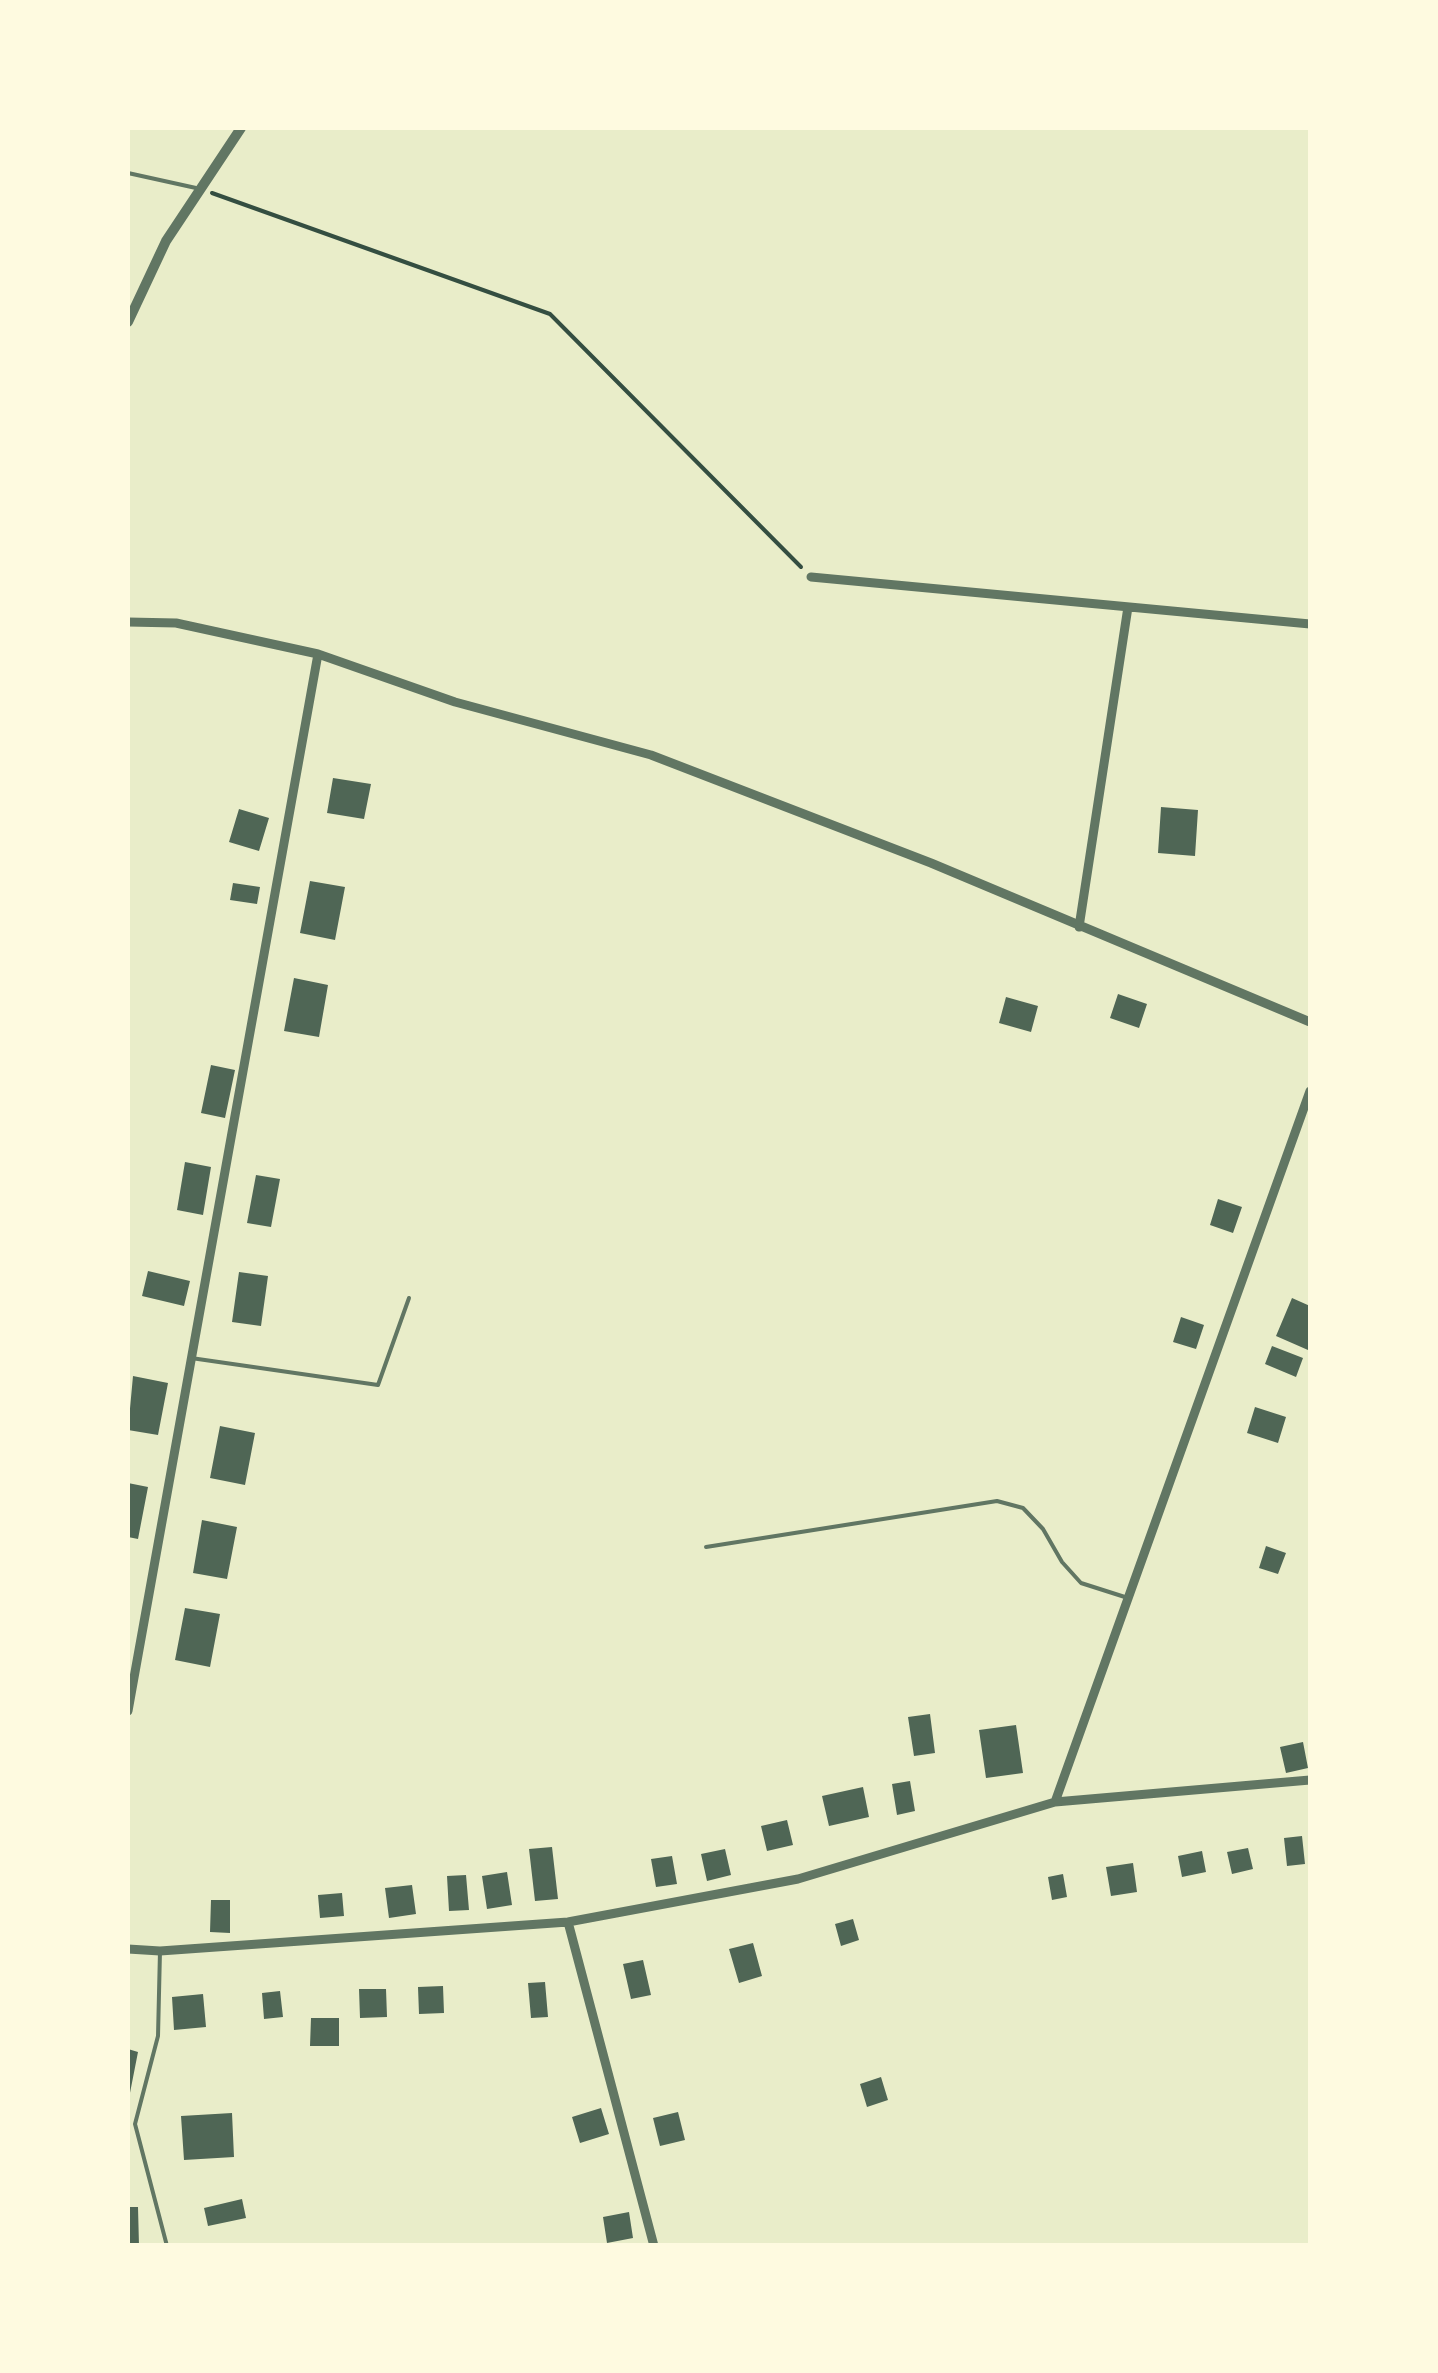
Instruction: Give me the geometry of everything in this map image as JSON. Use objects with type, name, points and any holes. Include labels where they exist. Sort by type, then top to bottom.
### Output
[{"type":"street","points":[[128,322],[166,241],[241,128]]},
{"type":"street","points":[[811,577],[1310,624]]},
{"type":"street","points":[[1079,928],[1128,608]]},
{"type":"street","points":[[128,622],[176,623],[318,654],[455,702],[651,755],[931,863],[1310,1022]]},
{"type":"street","points":[[128,1711],[318,654]]},
{"type":"street","points":[[1055,1802],[1310,1091]]},
{"type":"street","points":[[128,1949],[160,1951],[568,1922],[798,1880],[1055,1802],[1310,1780]]},
{"type":"street","points":[[568,1922],[654,2246]]},
{"type":"lane","points":[[128,173],[198,188]]},
{"type":"lane","points":[[191,1358],[378,1385],[408,1298]]},
{"type":"lane","points":[[706,1547],[997,1501],[1022,1508],[1043,1529],[1062,1562],[1081,1582],[1128,1598]]},
{"type":"lane","points":[[160,1951],[158,2036],[134,2124],[168,2246]]},
{"type":"path","points":[[198,188],[550,314],[811,577]]},
{"type":"building","points":[[333,778],[371,784],[364,819],[327,813]]},
{"type":"building","points":[[1161,807],[1198,810],[1195,856],[1158,853]]},
{"type":"building","points":[[239,809],[269,818],[259,851],[229,842]]},
{"type":"building","points":[[310,881],[345,887],[335,940],[300,933]]},
{"type":"building","points":[[233,883],[260,887],[257,904],[230,900]]},
{"type":"building","points":[[294,978],[328,985],[319,1037],[284,1031]]},
{"type":"building","points":[[1118,994],[1147,1004],[1139,1028],[1110,1018]]},
{"type":"building","points":[[1006,997],[1038,1006],[1031,1032],[999,1023]]},
{"type":"building","points":[[211,1065],[235,1070],[225,1118],[201,1113]]},
{"type":"building","points":[[185,1162],[211,1167],[203,1215],[177,1210]]},
{"type":"building","points":[[256,1175],[280,1179],[271,1227],[247,1223]]},
{"type":"building","points":[[1218,1199],[1242,1207],[1233,1233],[1210,1225]]},
{"type":"building","points":[[148,1271],[190,1281],[184,1306],[142,1296]]},
{"type":"building","points":[[239,1272],[268,1276],[261,1326],[232,1322]]},
{"type":"building","points":[[1292,1298],[1310,1306],[1308,1350],[1276,1336]]},
{"type":"building","points":[[1181,1317],[1204,1325],[1196,1349],[1173,1342]]},
{"type":"building","points":[[1272,1346],[1303,1358],[1296,1377],[1265,1364]]},
{"type":"building","points":[[133,1376],[168,1383],[158,1435],[128,1430]]},
{"type":"building","points":[[1255,1407],[1286,1417],[1278,1443],[1247,1433]]},
{"type":"building","points":[[220,1426],[255,1433],[245,1485],[210,1478]]},
{"type":"building","points":[[128,1483],[148,1487],[138,1539],[128,1537]]},
{"type":"building","points":[[202,1520],[237,1527],[227,1579],[193,1573]]},
{"type":"building","points":[[1266,1546],[1286,1553],[1278,1574],[1259,1568]]},
{"type":"building","points":[[185,1608],[220,1614],[210,1667],[175,1660]]},
{"type":"building","points":[[930,1714],[935,1753],[914,1756],[908,1717]]},
{"type":"building","points":[[1016,1725],[1023,1773],[986,1778],[979,1730]]},
{"type":"building","points":[[1303,1742],[1308,1768],[1286,1773],[1280,1747]]},
{"type":"building","points":[[910,1781],[915,1811],[897,1815],[892,1784]]},
{"type":"building","points":[[863,1787],[869,1817],[829,1826],[822,1796]]},
{"type":"building","points":[[787,1820],[793,1845],[767,1851],[761,1826]]},
{"type":"building","points":[[1302,1836],[1305,1864],[1287,1866],[1284,1838]]},
{"type":"building","points":[[552,1847],[558,1899],[535,1901],[529,1849]]},
{"type":"building","points":[[1248,1848],[1253,1869],[1232,1874],[1227,1852]]},
{"type":"building","points":[[725,1849],[731,1875],[707,1881],[701,1854]]},
{"type":"building","points":[[1202,1851],[1206,1872],[1182,1877],[1178,1856]]},
{"type":"building","points":[[672,1856],[677,1884],[656,1887],[651,1859]]},
{"type":"building","points":[[1133,1863],[1137,1892],[1111,1896],[1106,1867]]},
{"type":"building","points":[[507,1872],[512,1905],[487,1909],[482,1876]]},
{"type":"building","points":[[1063,1874],[1067,1897],[1052,1900],[1048,1877]]},
{"type":"building","points":[[466,1875],[469,1910],[449,1911],[447,1876]]},
{"type":"building","points":[[412,1885],[416,1914],[389,1918],[385,1888]]},
{"type":"building","points":[[342,1893],[344,1916],[320,1918],[318,1895]]},
{"type":"building","points":[[211,1900],[230,1900],[230,1933],[210,1932]]},
{"type":"building","points":[[853,1919],[859,1940],[841,1946],[835,1924]]},
{"type":"building","points":[[753,1943],[762,1976],[739,1983],[729,1949]]},
{"type":"building","points":[[643,1960],[651,1995],[631,1999],[623,1964]]},
{"type":"building","points":[[545,1982],[548,2017],[531,2018],[528,1983]]},
{"type":"building","points":[[443,1986],[444,2013],[419,2014],[418,1987]]},
{"type":"building","points":[[359,1989],[386,1989],[387,2017],[360,2018]]},
{"type":"building","points":[[280,1991],[283,2017],[264,2019],[262,1993]]},
{"type":"building","points":[[203,1994],[206,2027],[174,2030],[172,1997]]},
{"type":"building","points":[[311,2018],[339,2018],[339,2046],[310,2046]]},
{"type":"building","points":[[128,2049],[138,2052],[129,2098],[128,2097]]},
{"type":"building","points":[[881,2077],[888,2100],[867,2107],[860,2084]]},
{"type":"building","points":[[601,2108],[609,2134],[580,2143],[572,2117]]},
{"type":"building","points":[[678,2112],[685,2140],[660,2146],[653,2118]]},
{"type":"building","points":[[232,2113],[234,2157],[184,2160],[181,2116]]},
{"type":"building","points":[[242,2199],[246,2218],[208,2226],[204,2208]]},
{"type":"building","points":[[128,2207],[138,2207],[139,2246],[128,2246]]},
{"type":"building","points":[[629,2212],[633,2238],[607,2243],[603,2217]]}]
